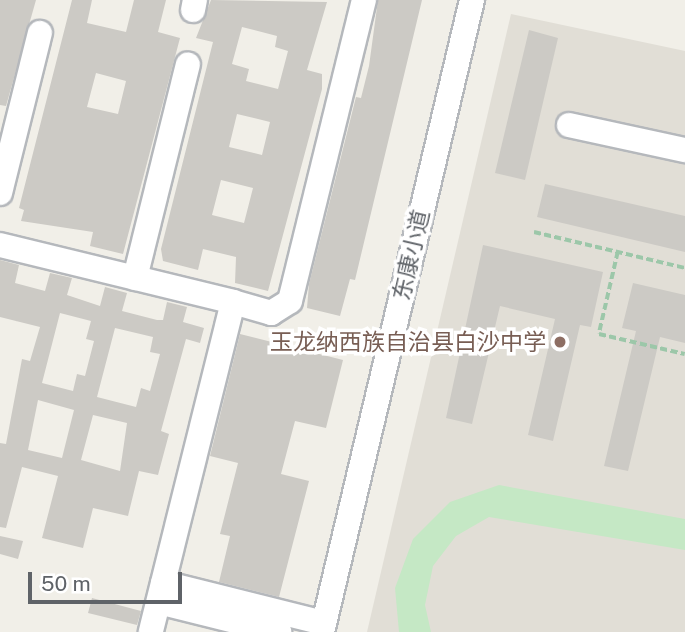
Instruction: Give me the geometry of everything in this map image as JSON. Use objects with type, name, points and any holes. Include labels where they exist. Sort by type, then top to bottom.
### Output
[{"type":"street","points":[[0,244],[271,313],[290,301],[364,0]]},
{"type":"street","name":"东康小道","points":[[323,627],[472,0]]},
{"type":"street","points":[[0,193],[40,33]]},
{"type":"street","points":[[135,278],[188,64]]},
{"type":"street","points":[[569,125],[685,150]]},
{"type":"street","points":[[151,632],[233,302]]},
{"type":"street","points":[[161,593],[323,627]]},
{"type":"street","points":[[161,593],[279,632]]},
{"type":"path","points":[[534,232],[685,268]]},
{"type":"path","points":[[618,252],[599,334],[685,354]]},
{"type":"shaded area","name":"玉龙纳西族自治县白沙中学","points":[[511,14],[685,51],[685,632],[367,632]]},
{"type":"green space","points":[[499,485],[685,519],[685,550],[489,517],[456,536],[433,566],[425,605],[431,632],[399,632],[395,588],[413,539],[450,502]]},
{"type":"building","points":[[0,0],[36,0],[6,106],[0,105]]},
{"type":"building","points":[[72,0],[92,0],[87,23],[126,32],[134,0],[166,0],[158,32],[180,38],[123,254],[90,246],[93,232],[21,221],[24,210],[19,208]],"holes":[[[96,73],[126,81],[118,114],[87,107]]]},
{"type":"building","points":[[211,0],[327,2],[307,70],[322,74],[322,89],[268,291],[235,283],[236,257],[203,249],[198,270],[163,261],[161,249],[213,42],[196,38]],"holes":[[[242,27],[277,36],[275,47],[288,51],[278,89],[246,81],[249,69],[232,64]],[[237,114],[270,122],[262,155],[229,147]],[[221,180],[253,188],[244,223],[212,215]]]},
{"type":"building","points":[[378,0],[422,0],[355,280],[350,279],[340,316],[307,308],[309,284],[356,97],[361,98],[369,66]]},
{"type":"building","points":[[529,30],[558,38],[525,180],[495,173]]},
{"type":"building","points":[[545,184],[685,216],[685,252],[537,217]]},
{"type":"building","points":[[483,245],[603,272],[591,327],[580,325],[553,441],[528,435],[555,319],[500,306],[472,424],[446,418]]},
{"type":"building","points":[[0,260],[19,265],[15,283],[45,291],[50,273],[72,278],[67,295],[100,306],[105,287],[127,293],[122,311],[163,320],[167,302],[187,307],[183,322],[204,328],[200,343],[186,339],[161,431],[169,434],[158,475],[139,471],[128,516],[93,508],[83,548],[42,538],[58,476],[22,467],[6,528],[0,527],[0,443],[6,444],[22,359],[30,361],[40,327],[0,317]],"holes":[[[60,313],[91,321],[86,339],[94,341],[85,376],[77,374],[73,391],[42,383]],[[115,328],[153,337],[150,352],[160,354],[150,391],[141,388],[136,407],[97,397]],[[38,400],[74,410],[62,458],[28,450]],[[93,415],[127,423],[120,471],[81,460]]]},
{"type":"building","points":[[633,283],[685,295],[685,343],[660,337],[628,471],[604,466],[636,331],[622,328]]},
{"type":"building","points":[[240,334],[343,360],[326,428],[295,421],[281,474],[309,481],[279,597],[219,582],[230,536],[220,534],[238,463],[210,456]]},
{"type":"building","points":[[0,536],[23,541],[18,559],[0,554]]},
{"type":"building","points":[[92,598],[141,611],[137,625],[88,613]]},
{"type":"place","name":"玉龙纳西族自治县白沙中学","points":[[560,342]]}]
